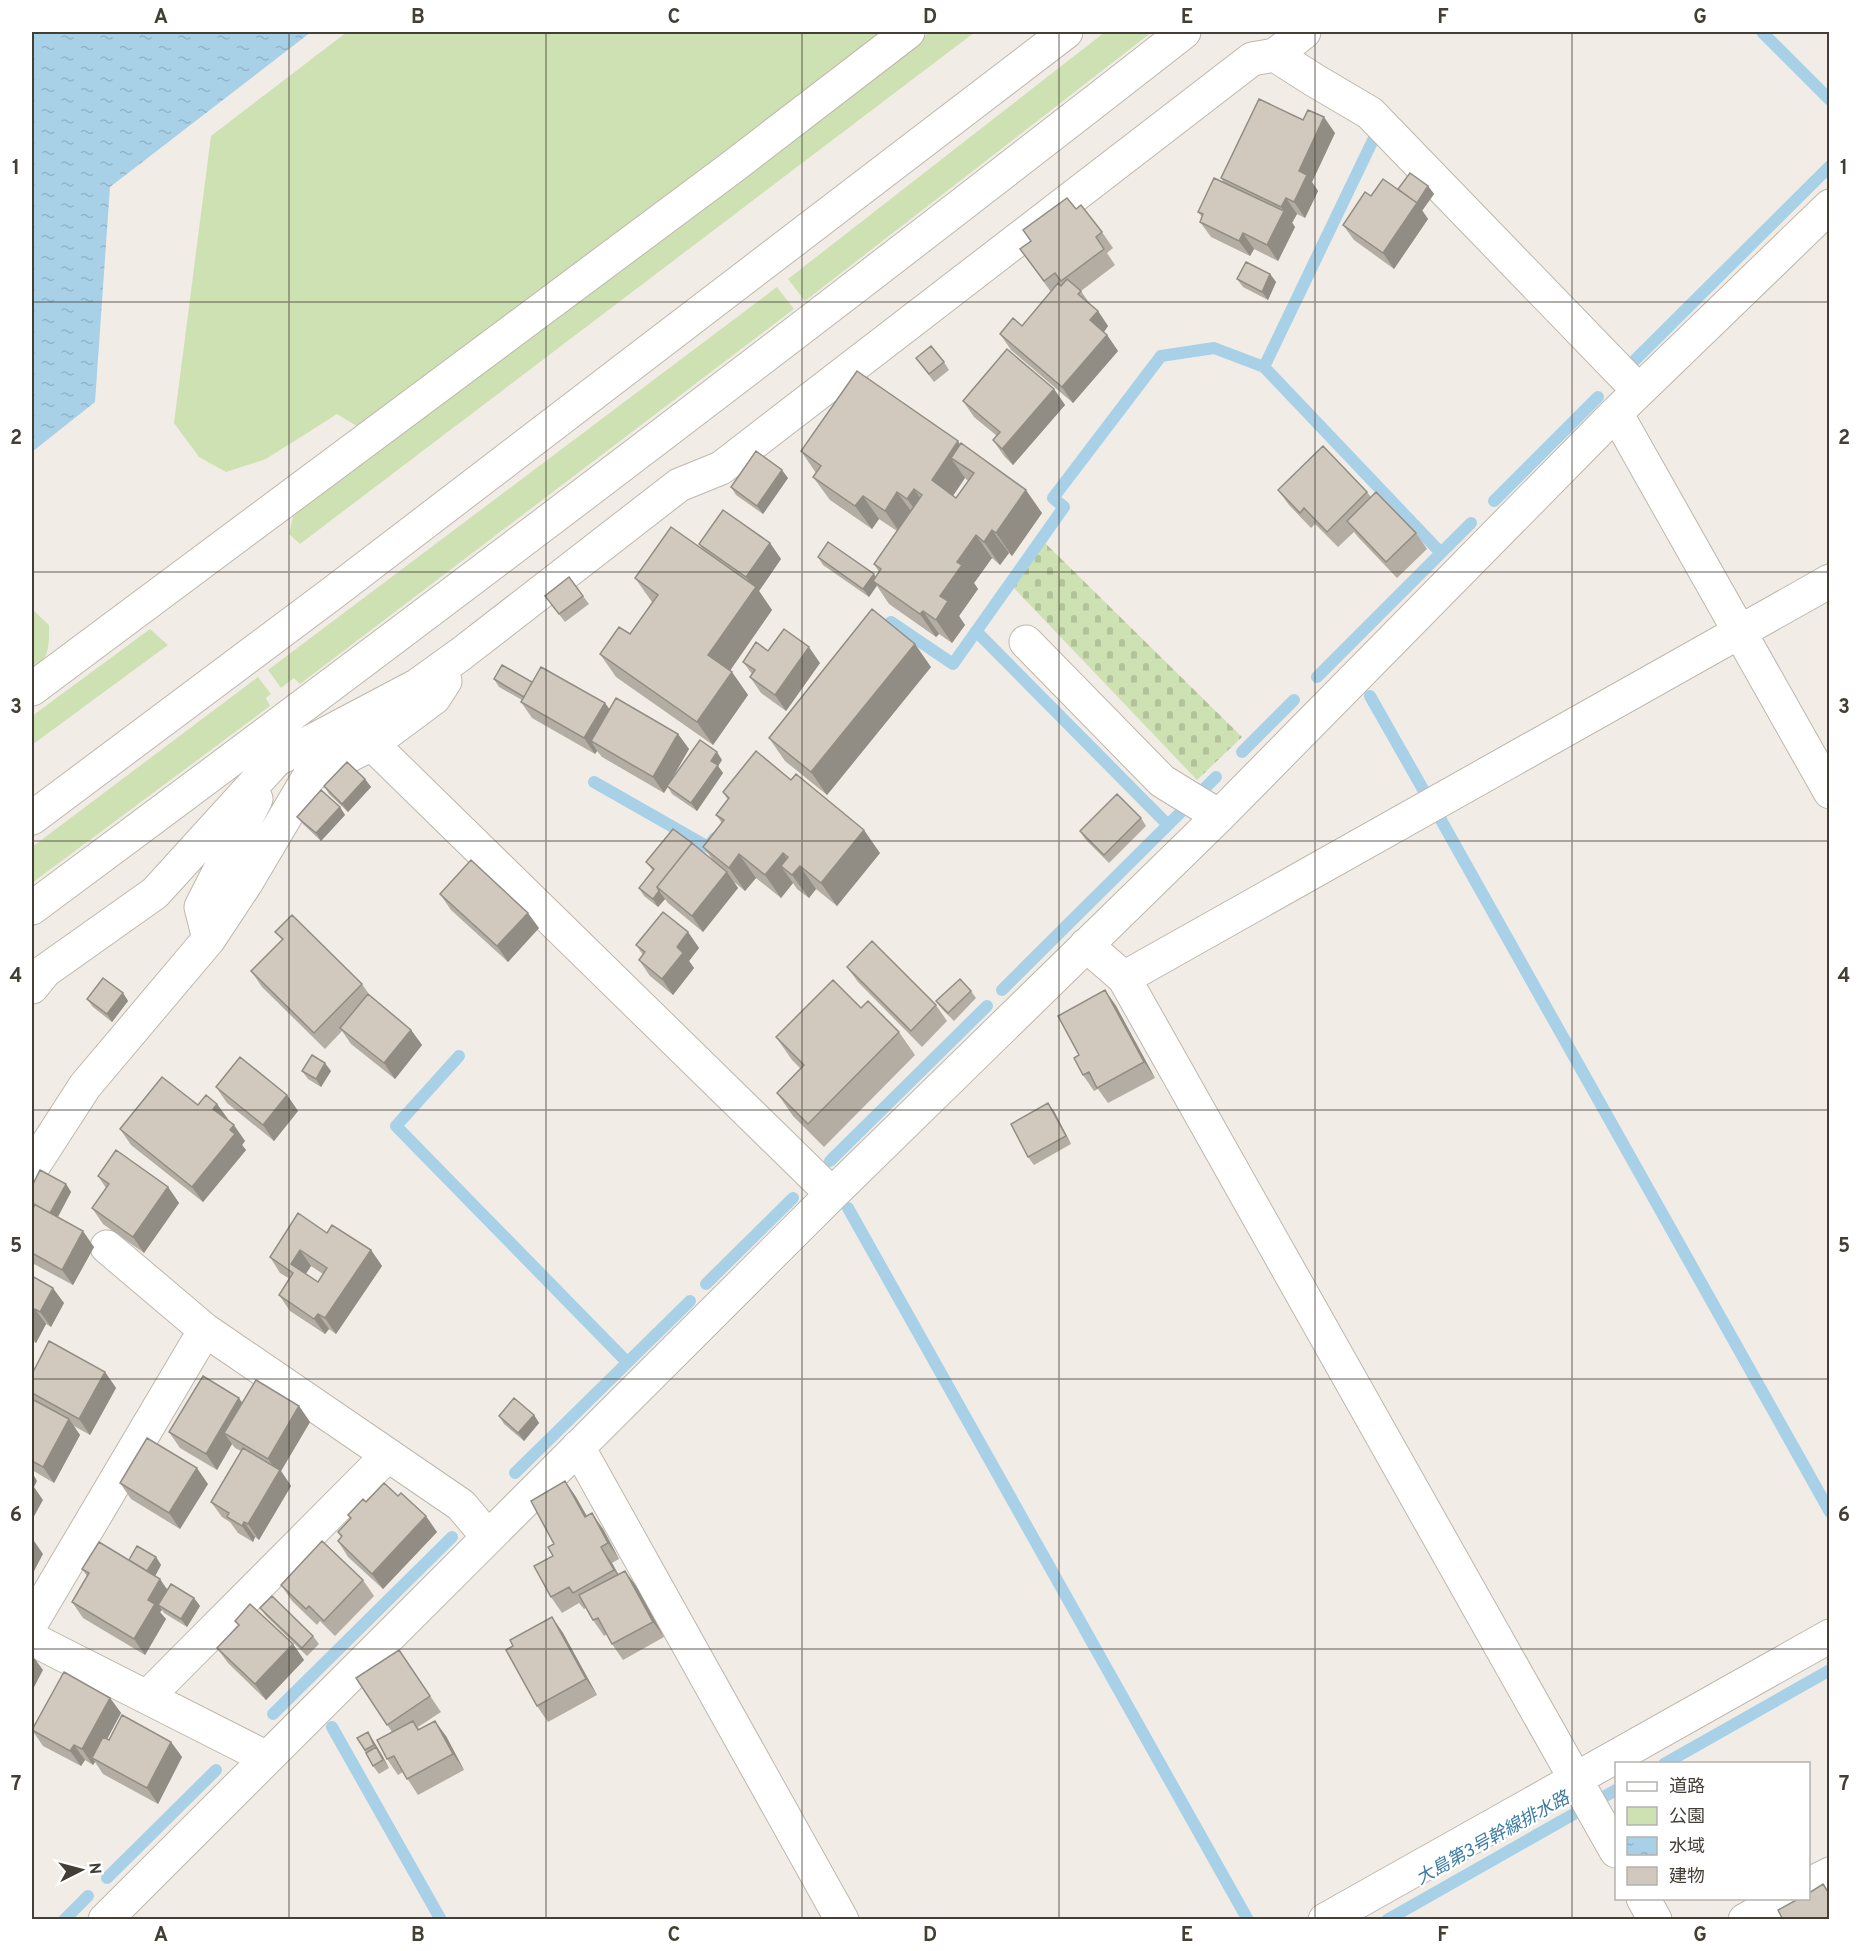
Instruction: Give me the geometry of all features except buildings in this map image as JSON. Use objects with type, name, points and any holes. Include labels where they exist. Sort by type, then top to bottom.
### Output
[{"type":"street","points":[[32,689],[730,168],[908,32]]},
{"type":"street","points":[[32,818],[334,592],[1066,32]]},
{"type":"street","points":[[32,908],[269,749],[1184,32]]},
{"type":"street","points":[[32,987],[45,972],[155,893],[269,749],[418,685],[679,485],[721,468],[1252,59],[1275,55],[1304,32]]},
{"type":"street","points":[[1275,55],[1370,113],[1627,402],[1740,632],[1830,792]]},
{"type":"street","points":[[105,1920],[832,1194],[1219,816],[1627,402],[1830,206]]},
{"type":"street","points":[[1124,978],[1830,581]]},
{"type":"street","points":[[1026,642],[1162,781],[1219,816]]},
{"type":"street","points":[[32,1168],[85,1086],[209,939],[246,883],[310,775],[372,744],[434,698],[461,654]]},
{"type":"street","points":[[372,744],[832,1194]]},
{"type":"street","points":[[209,939],[201,907],[269,749]]},
{"type":"street","points":[[1086,945],[1124,978],[1615,1848]]},
{"type":"street","points":[[107,1247],[205,1330],[461,1505],[488,1537]]},
{"type":"street","points":[[32,1622],[205,1330]]},
{"type":"street","points":[[579,1447],[842,1920]]},
{"type":"street","points":[[147,1697],[388,1455]]},
{"type":"street","points":[[1618,1762],[1830,1636]]},
{"type":"street","points":[[32,1639],[267,1758]]},
{"type":"street","points":[[1325,1920],[1615,1764]]},
{"type":"street","points":[[1810,1884],[1830,1874]]},
{"type":"street","points":[[1644,1900],[1655,1920]]},
{"type":"street","points":[[1745,1920],[1782,1900]]},
{"type":"green space","points":[[347,32],[886,32],[358,427],[337,414],[266,459],[226,472],[199,457],[174,423],[211,136]]},
{"type":"green space","points":[[930,32],[975,32],[300,544],[289,534],[294,512]]},
{"type":"green space","points":[[1105,32],[1152,32],[805,301],[788,279]]},
{"type":"green space","points":[[777,287],[794,309],[300,684],[294,678],[281,688],[268,670]]},
{"type":"green space","points":[[1043,541],[1242,737],[1197,780],[1013,587]]},
{"type":"green space","points":[[32,603],[34,611],[49,625],[49,632],[45,657],[32,672]]},
{"type":"green space","points":[[150,629],[168,645],[32,745],[32,716]]},
{"type":"green space","points":[[258,677],[271,694],[266,698],[270,706],[32,883],[32,847]]},
{"type":"water","points":[[32,32],[311,32],[110,187],[95,402],[32,452]]},
{"type":"waterway","points":[[1762,32],[1830,100]]},
{"type":"waterway","points":[[1373,140],[1264,367],[1441,553]]},
{"type":"waterway","points":[[1635,360],[1830,166]]},
{"type":"waterway","points":[[880,635],[891,622],[953,664],[1064,507],[1053,498],[1161,356],[1214,348],[1264,367]]},
{"type":"waterway","points":[[1494,501],[1598,397]]},
{"type":"waterway","points":[[1317,677],[1471,523]]},
{"type":"waterway","points":[[976,631],[1168,825]]},
{"type":"waterway","points":[[1370,696],[1424,791]]},
{"type":"waterway","points":[[1242,752],[1294,700]]},
{"type":"waterway","points":[[1201,792],[1216,777]]},
{"type":"waterway","points":[[594,782],[708,847],[715,838]]},
{"type":"waterway","points":[[1002,990],[1182,811]]},
{"type":"waterway","points":[[1441,820],[1830,1512]]},
{"type":"waterway","points":[[830,1161],[987,1006]]},
{"type":"waterway","points":[[459,1056],[396,1126],[627,1362]]},
{"type":"waterway","points":[[706,1284],[793,1198]]},
{"type":"waterway","points":[[848,1208],[1248,1920]]},
{"type":"waterway","points":[[515,1473],[690,1301]]},
{"type":"waterway","points":[[273,1714],[452,1537]]},
{"type":"waterway","name":"大島第3号幹線排水路","points":[[1668,1762],[1830,1670]]},
{"type":"waterway","points":[[332,1727],[441,1920]]},
{"type":"waterway","points":[[107,1878],[216,1770]]},
{"type":"waterway","name":"大島第3号幹線排水路","points":[[1387,1920],[1615,1791]]},
{"type":"waterway","points":[[64,1920],[88,1896]]}]
